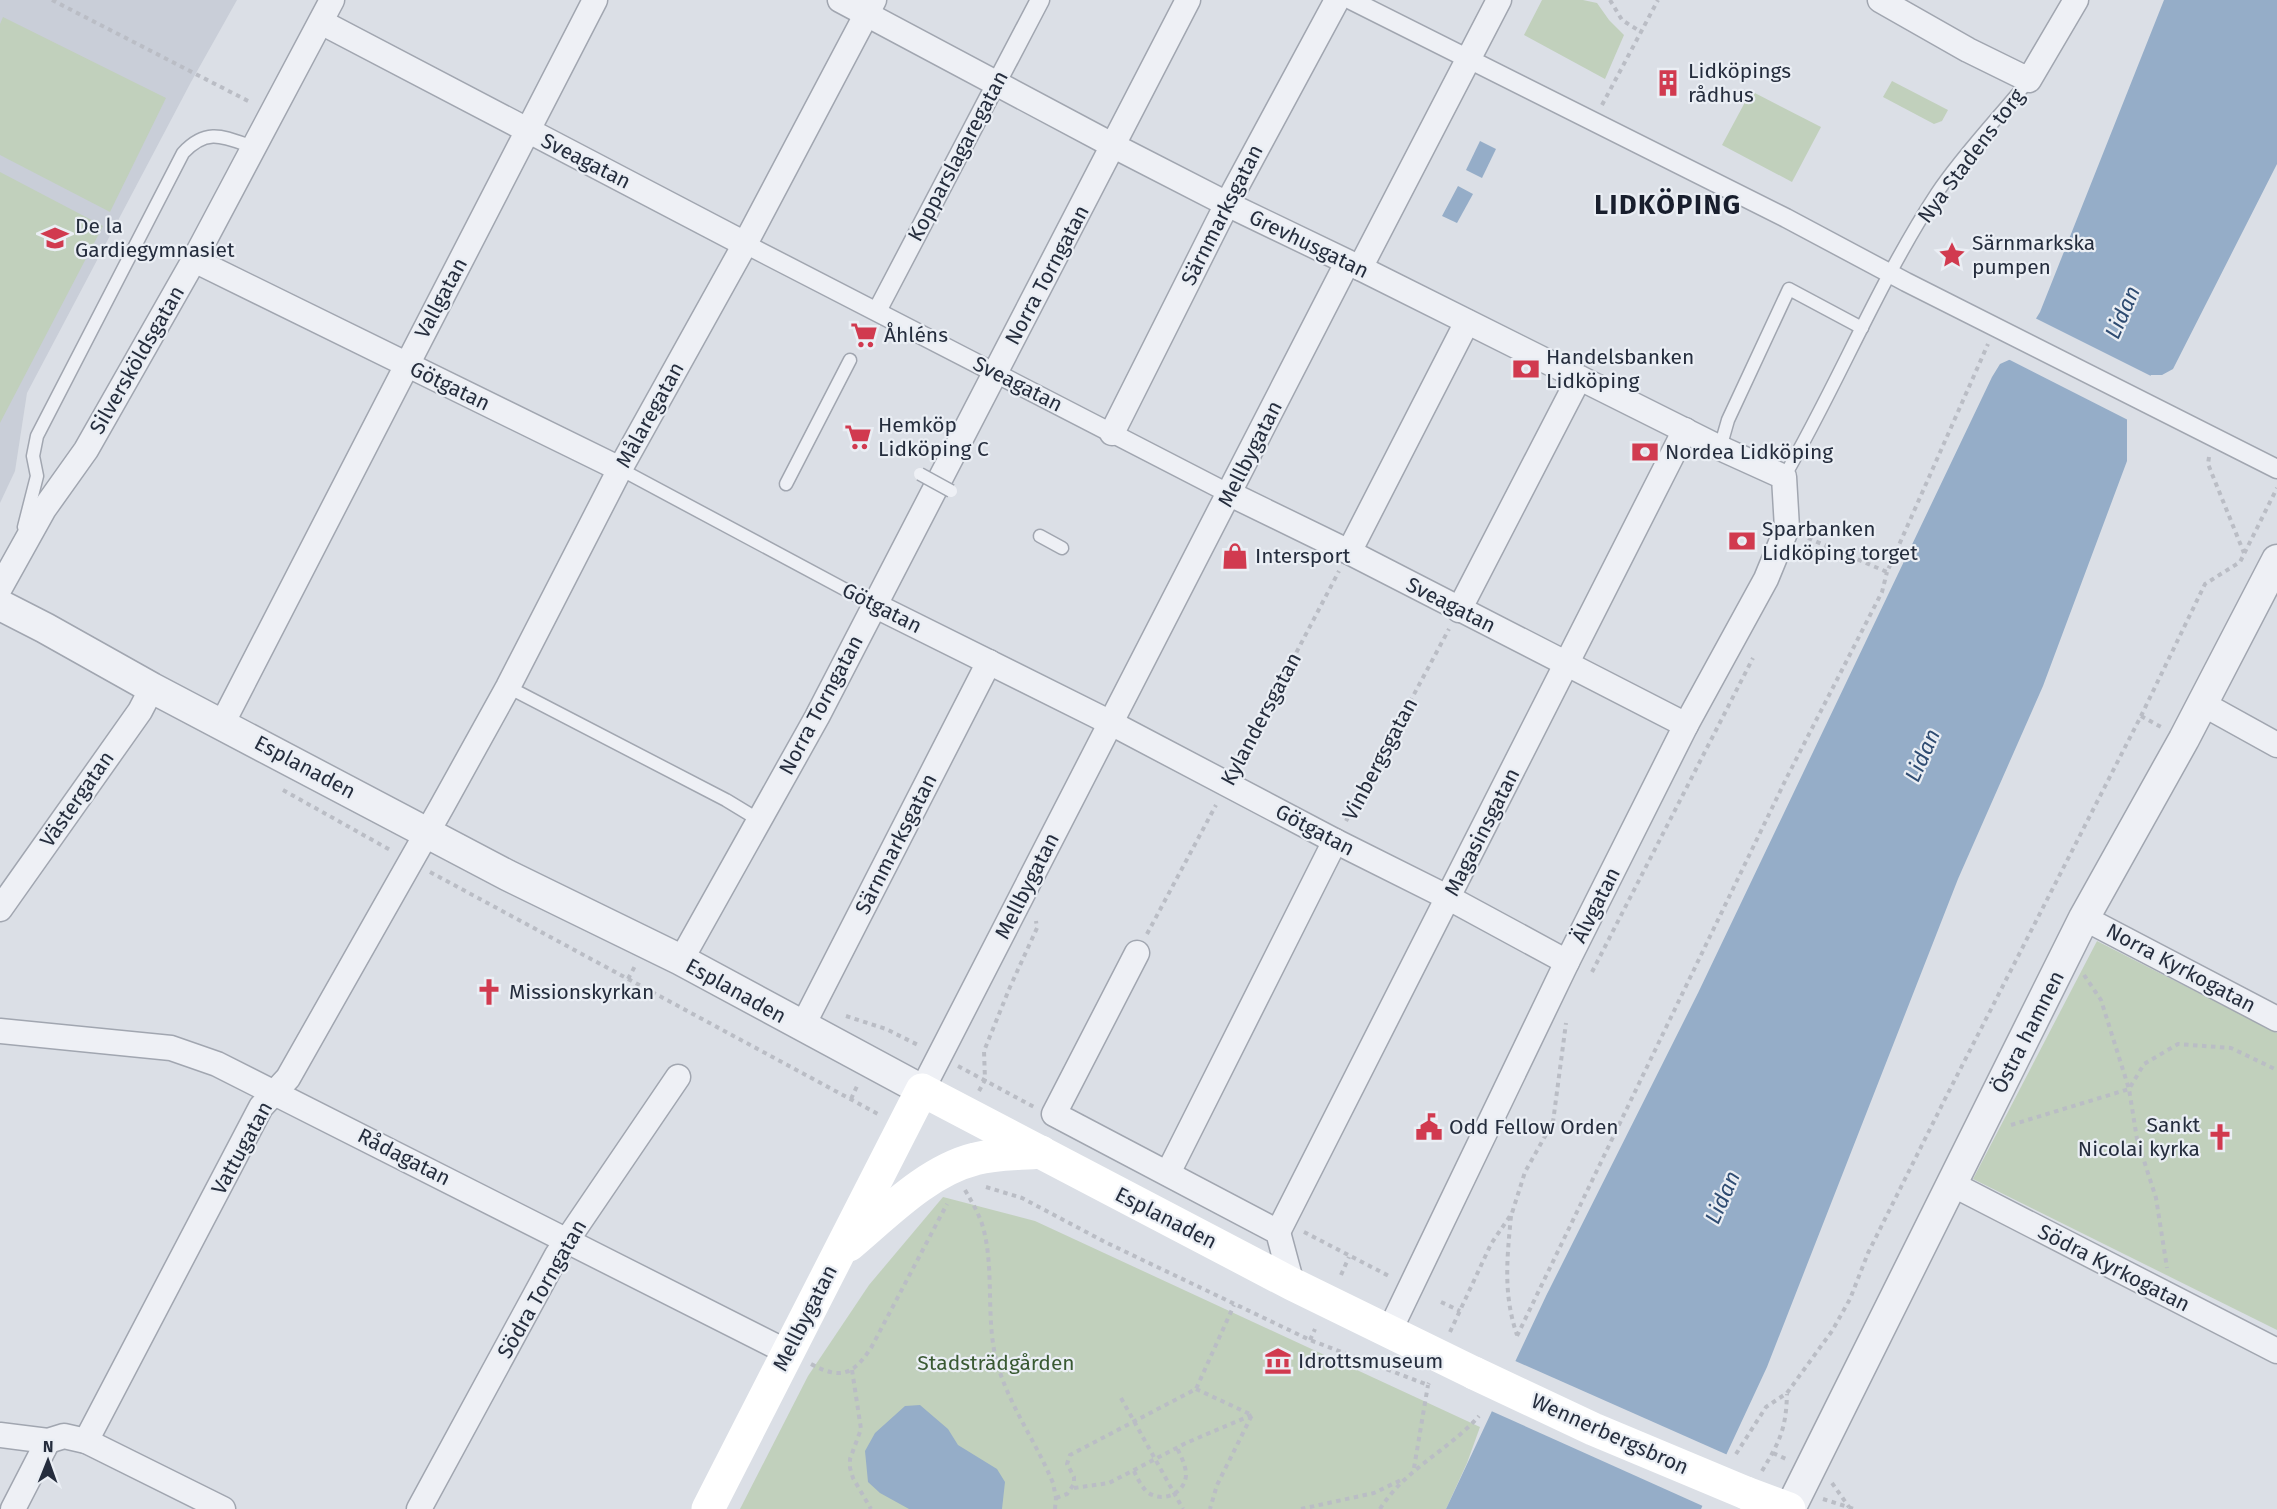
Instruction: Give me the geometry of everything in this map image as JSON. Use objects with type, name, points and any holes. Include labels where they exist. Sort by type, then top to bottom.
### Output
[{"type":"main road","name":"Mellbygatan","points":[[708,1509],[921,1090]]},
{"type":"main road","name":"Esplanaden","points":[[921,1090],[1292,1284],[1389,1332],[1434,1371],[1474,1373]]},
{"type":"main road","points":[[837,1256],[924,1184],[954,1166],[976,1158],[1041,1152]]},
{"type":"main road","name":"Wennerbergsbron","points":[[1474,1373],[1593,1429],[1752,1486],[1789,1509]]},
{"type":"street","name":"Silversköldsgatan","points":[[0,588],[44,509],[86,450],[194,260],[332,0]]},
{"type":"street","name":"Vallgatan","points":[[222,724],[595,0]]},
{"type":"street","name":"Grevhusgatan","points":[[840,0],[870,7],[996,83],[1227,204],[1720,448],[1784,477]]},
{"type":"street","name":"Kopparslagaregatan","points":[[877,311],[1040,0]]},
{"type":"street","name":"Norra Torngatan","points":[[681,960],[817,717],[1188,0]]},
{"type":"street","name":"Särnmarksgatan","points":[[1112,433],[1227,204],[1337,0]]},
{"type":"street","points":[[1351,0],[1786,218],[2016,338],[2277,469]]},
{"type":"street","name":"Mellbygatan","points":[[921,1090],[1230,494],[1354,266],[1473,61],[1499,0]]},
{"type":"street","points":[[2029,80],[2076,0]]},
{"type":"street","name":"Nya Stadens torg","points":[[1895,4],[2029,80]]},
{"type":"street","name":"Målaregatan","points":[[428,831],[508,687],[620,469],[745,244],[870,7]]},
{"type":"street","name":"Sveagatan","points":[[321,22],[1230,494],[1349,552],[1686,725]]},
{"type":"street","name":"Götgatan","points":[[194,260],[620,469]]},
{"type":"street","points":[[1349,552],[1467,322]]},
{"type":"street","points":[[1459,610],[1579,378]]},
{"type":"street","name":"Magasinsgatan","points":[[1281,1227],[1685,430]]},
{"type":"street","name":"Älvgatan","points":[[1389,1332],[1567,962],[1686,725],[1766,579],[1797,533],[1784,477]]},
{"type":"street","name":"Östra hamnen","points":[[1789,1509],[2084,918],[2273,577]]},
{"type":"street","name":"Götgatan","points":[[874,604],[1111,723],[1449,898],[1567,962]]},
{"type":"street","name":"Esplanaden","points":[[0,605],[152,688],[428,831],[507,875],[681,960],[921,1090]]},
{"type":"street","name":"Särnmarksgatan","points":[[802,1027],[989,662]]},
{"type":"street","name":"Västergatan","points":[[0,909],[140,711],[152,688]]},
{"type":"street","points":[[2203,704],[2277,745]]},
{"type":"street","name":"Vattugatan","points":[[86,1441],[261,1107],[288,1078],[428,831]]},
{"type":"street","name":"Vinbergsgatan","points":[[1168,1173],[1335,841]]},
{"type":"street","name":"Norra Kyrkogatan","points":[[2084,918],[2277,1019]]},
{"type":"street","points":[[1137,953],[1054,1114],[1168,1173],[1281,1227],[1292,1284]]},
{"type":"street","name":"Rådagatan","points":[[0,1031],[171,1048],[217,1064],[787,1352]]},
{"type":"street","name":"Södra Torngatan","points":[[419,1509],[556,1255],[678,1077]]},
{"type":"street","name":"Södra Kyrkogatan","points":[[1952,1184],[2277,1351]]},
{"type":"street","points":[[0,1435],[48,1441],[64,1436],[86,1441],[223,1509]]},
{"type":"street","points":[[13,1509],[48,1441]]},
{"type":"lane","name":"Nya Stadens torg","points":[[1784,477],[1890,273],[1938,192],[2029,80]]},
{"type":"lane","points":[[16,558],[37,476],[33,456],[37,436],[183,153],[194,141],[211,136],[223,136],[253,147]]},
{"type":"lane","points":[[1720,448],[1728,420],[1790,289],[1862,328]]},
{"type":"lane","points":[[786,484],[850,360]]},
{"type":"lane","name":"Götgatan","points":[[620,469],[874,604]]},
{"type":"lane","points":[[920,474],[951,491]]},
{"type":"lane","points":[[1040,536],[1062,548]]},
{"type":"lane","points":[[508,687],[718,796],[759,820]]},
{"type":"path","points":[[52,0],[272,113]]},
{"type":"path","points":[[1610,0],[1622,20],[1641,32]]},
{"type":"path","points":[[1593,121],[1658,0]]},
{"type":"path","points":[[1566,1022],[1553,1122],[1525,1172],[1512,1213],[1506,1283],[1509,1313],[1517,1336],[1787,777],[1882,592],[1887,572],[1996,327]]},
{"type":"path","points":[[2211,437],[2208,464],[2244,554]]},
{"type":"path","points":[[1736,1454],[1766,1407],[1787,1393],[1832,1331],[1850,1299],[1868,1253],[2136,727],[2205,584],[2240,562],[2277,487]]},
{"type":"path","points":[[1797,533],[1887,572]]},
{"type":"path","points":[[1797,533],[1805,547]]},
{"type":"path","name":"Kylandersgatan","points":[[1137,953],[1349,552]]},
{"type":"path","name":"Vinbergsgatan","points":[[1335,841],[1459,610]]},
{"type":"path","points":[[1567,962],[1586,983],[1753,657]]},
{"type":"path","points":[[275,786],[411,862],[903,1127]]},
{"type":"path","points":[[2064,960],[2084,975],[2101,1000],[2129,1089],[2137,1139],[2156,1198],[2167,1264],[2164,1294]]},
{"type":"path","points":[[1975,1136],[2129,1089],[2144,1064],[2178,1044],[2231,1048],[2277,1070]]},
{"type":"path","points":[[978,1185],[1022,1198],[1105,1242],[1310,1340],[1434,1371]]},
{"type":"path","points":[[971,1186],[961,1187],[979,1215],[984,1233],[990,1282],[992,1333],[997,1362],[1011,1397],[1046,1467],[1056,1498],[1055,1509]]},
{"type":"path","points":[[787,1352],[828,1373],[844,1373],[852,1370],[871,1348],[950,1198]]},
{"type":"path","points":[[1414,1469],[1434,1371],[1491,1244],[1512,1213]]},
{"type":"path","points":[[1281,1227],[1389,1276]]},
{"type":"path","points":[[1341,1275],[1349,1257]]},
{"type":"path","points":[[1441,1302],[1460,1311]]},
{"type":"path","points":[[1073,1488],[1074,1477],[1067,1464],[1070,1455],[1196,1389],[1234,1305]]},
{"type":"path","points":[[1310,1340],[1315,1329]]},
{"type":"path","points":[[852,1370],[861,1430],[850,1459],[850,1468],[853,1478],[871,1509]]},
{"type":"path","points":[[1196,1389],[1252,1414]]},
{"type":"path","points":[[1752,1486],[1781,1440],[1787,1393]]},
{"type":"path","points":[[1121,1398],[1183,1509]]},
{"type":"path","points":[[1056,1498],[1067,1494],[1073,1488],[1109,1483],[1177,1448],[1252,1414]]},
{"type":"path","points":[[1210,1509],[1217,1485],[1252,1414]]},
{"type":"path","points":[[1380,1509],[1414,1469],[1468,1428],[1479,1416]]},
{"type":"path","points":[[1134,1471],[1145,1489],[1152,1495],[1161,1497],[1174,1494],[1181,1488],[1186,1474],[1177,1448]]},
{"type":"path","points":[[1302,1509],[1374,1493],[1404,1479]]},
{"type":"shaded area","name":"De la Gardiegymnasiet","points":[[0,0],[237,0],[191,82],[27,393],[15,471],[0,503]]},
{"type":"green space","points":[[1542,0],[1583,0],[1597,3],[1624,35],[1605,79],[1524,35]]},
{"type":"green space","points":[[3,17],[166,98],[110,212],[0,155],[0,24]]},
{"type":"green space","points":[[1892,81],[1948,110],[1942,121],[1934,124],[1883,97]]},
{"type":"green space","points":[[1751,91],[1821,127],[1792,182],[1722,145]]},
{"type":"green space","points":[[0,172],[103,226],[0,423]]},
{"type":"green space","points":[[2097,941],[2277,1033],[2277,1330],[1973,1179]]},
{"type":"green space","name":"Stadsträdgården","points":[[943,1197],[1035,1221],[1480,1427],[1446,1509],[740,1509],[808,1376],[869,1285]]},
{"type":"water","name":"Lidan","points":[[2164,0],[2277,0],[2277,164],[2173,369],[2162,375],[2151,375],[2127,415],[2127,461],[2043,686],[1958,879],[1767,1367],[1701,1509],[1446,1509],[1546,1296],[1698,993],[1992,377],[2000,364],[2011,359],[2040,312]]},
{"type":"water","points":[[1480,141],[1496,149],[1482,178],[1466,170]]},
{"type":"water","points":[[1458,186],[1473,194],[1457,223],[1442,216]]},
{"type":"water","points":[[920,1405],[948,1429],[958,1445],[997,1469],[1005,1482],[1002,1509],[909,1509],[880,1493],[868,1482],[865,1451],[875,1433],[905,1406]]},
{"type":"pier","points":[[2033,317],[2155,378],[2130,416],[2130,421],[2006,358],[2009,357]]},
{"type":"pier","points":[[1513,1360],[1730,1456],[1705,1507],[1489,1410]]},
{"type":"place","name":"Lidköpings rådhus","points":[[1668,83]]},
{"type":"place","name":"De la Gardiegymnasiet","points":[[55,238]]},
{"type":"place","name":"Särnmarkska pumpen","points":[[1952,255]]},
{"type":"place","name":"Åhléns","points":[[864,335]]},
{"type":"place","name":"Handelsbanken Lidköping","points":[[1526,369]]},
{"type":"place","name":"Hemköp Lidköping C","points":[[858,437]]},
{"type":"place","name":"Nordea Lidköping","points":[[1645,452]]},
{"type":"place","name":"Sparbanken Lidköping torget","points":[[1742,541]]},
{"type":"place","name":"Intersport","points":[[1235,556]]},
{"type":"place","name":"Missionskyrkan","points":[[489,992]]},
{"type":"place","name":"Odd Fellow Orden","points":[[1429,1127]]},
{"type":"place","name":"Sankt Nicolai kyrka","points":[[2220,1137]]},
{"type":"place","name":"Idrottsmuseum","points":[[1278,1361]]},
{"type":"district","name":"LIDKÖPING","points":[[1668,205]]}]
